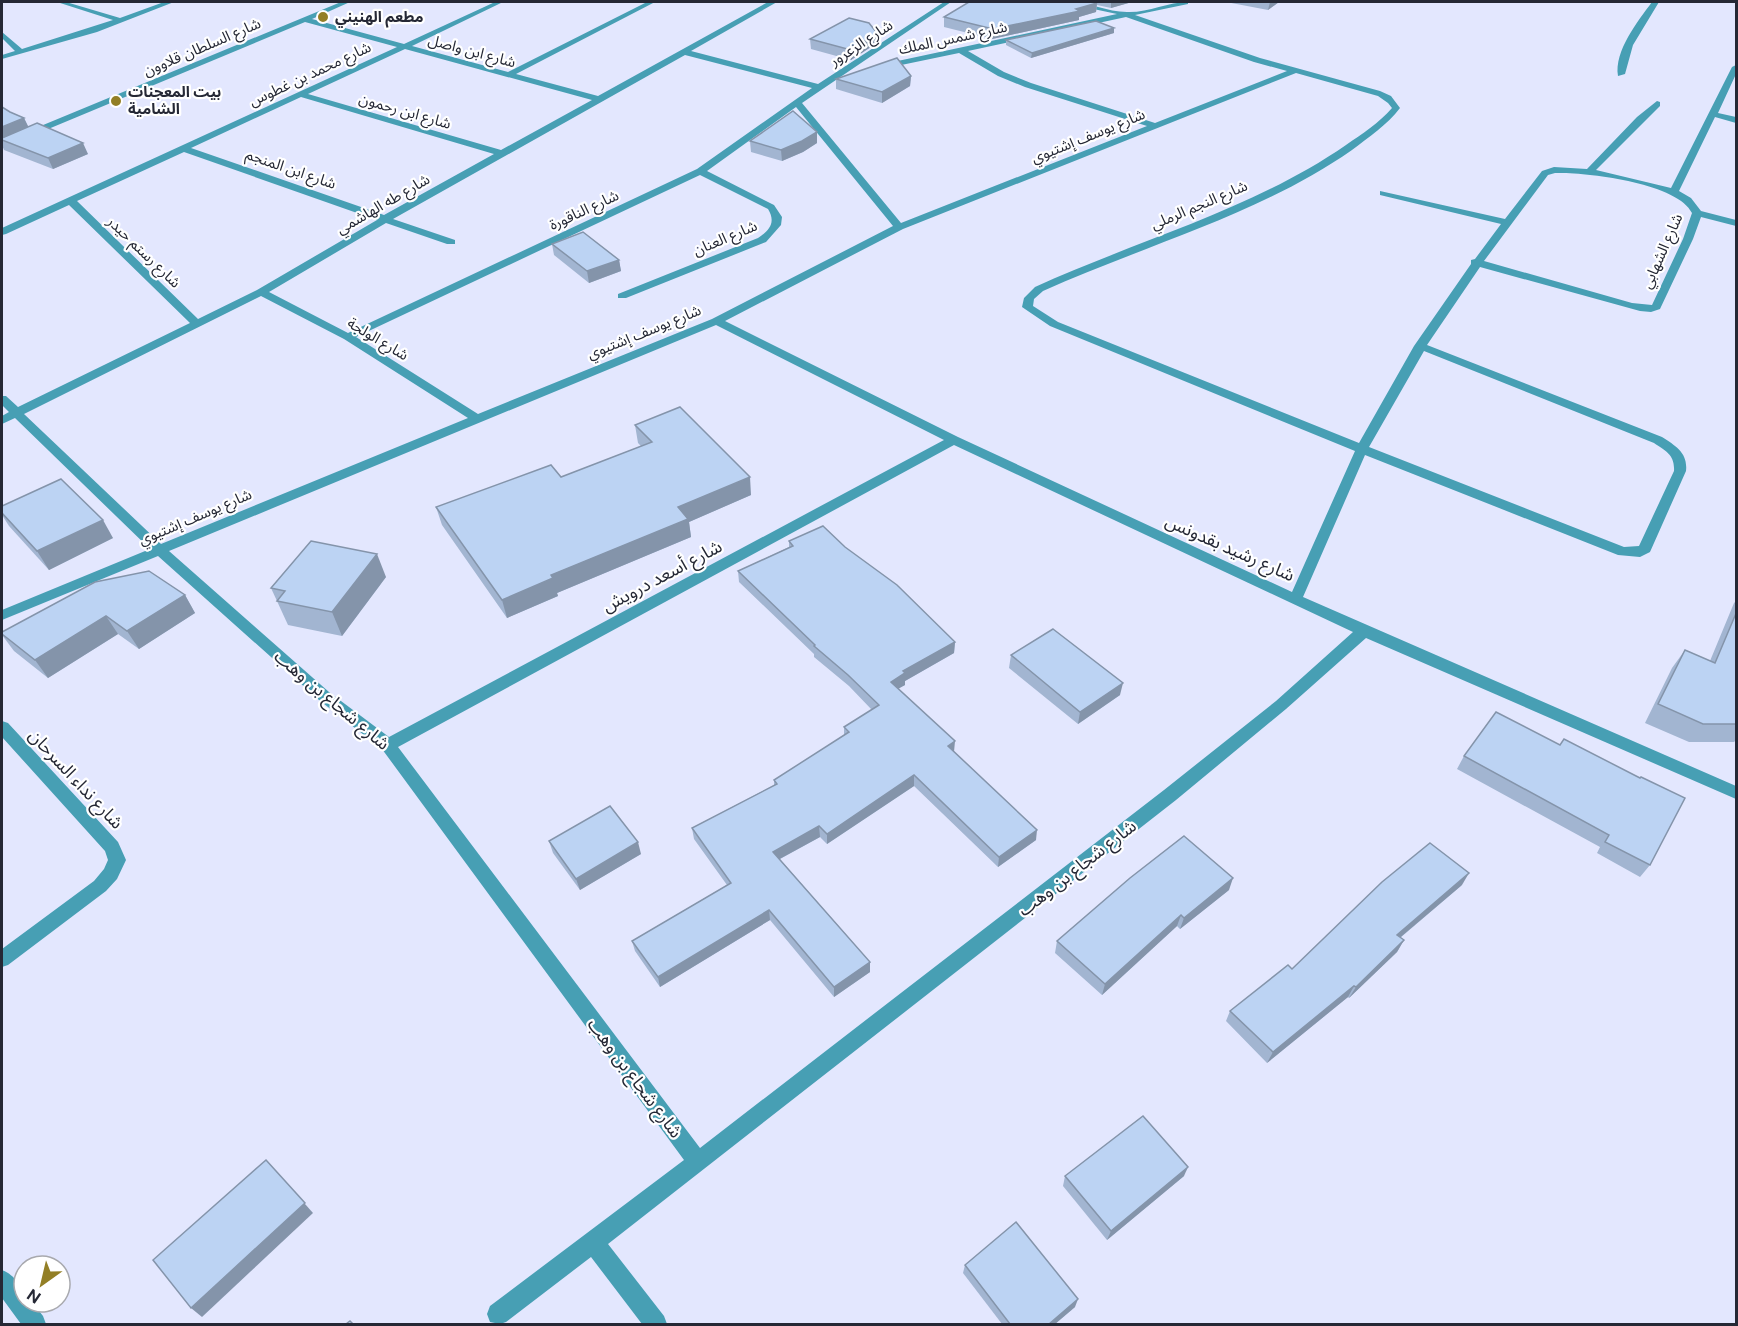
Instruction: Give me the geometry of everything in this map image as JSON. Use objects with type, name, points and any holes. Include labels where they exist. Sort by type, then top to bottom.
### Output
[{"type":"street","points":[[60,2],[120,20]]},
{"type":"street","points":[[2,57],[170,2]]},
{"type":"street","name":"شارع السلطان قلاوون","points":[[2,145],[346,2]]},
{"type":"street","name":"شارع محمد بن غطوس","points":[[2,232],[500,2]]},
{"type":"street","points":[[508,75],[652,2]]},
{"type":"street","name":"شارع طه الهاشمي","points":[[2,420],[261,292],[387,218],[773,2]]},
{"type":"street","name":"شارع الزعرور","points":[[819,87],[948,2]]},
{"type":"street","name":"شارع النجم الرملي","points":[[1073,2],[1125,14],[1217,48],[1385,96],[1393,101],[1396,108],[1383,122],[1318,168],[1284,186],[1213,217],[1039,289],[1029,297],[1028,308],[1054,324],[1362,449]]},
{"type":"street","name":"شارع شمس الملك","points":[[867,70],[1185,2]]},
{"type":"street","points":[[1622,74],[1622,66],[1637,30],[1655,2]]},
{"type":"street","name":"شارع ابن واصل","points":[[304,19],[599,99]]},
{"type":"street","points":[[2,34],[20,51]]},
{"type":"street","points":[[960,50],[1001,74],[1028,85],[1156,126]]},
{"type":"street","points":[[684,52],[819,87]]},
{"type":"street","points":[[1674,192],[1737,67]]},
{"type":"street","name":"شارع يوسف إشتيوي","points":[[2,615],[716,321],[899,227],[1294,71]]},
{"type":"street","points":[[832,78],[856,73]]},
{"type":"street","name":"شارع الناقورة","points":[[348,337],[700,171],[819,87]]},
{"type":"street","name":"شارع ابن رحمون","points":[[299,94],[502,154]]},
{"type":"street","points":[[796,102],[899,227]]},
{"type":"street","points":[[1589,172],[1657,104]]},
{"type":"street","points":[[1712,114],[1737,120]]},
{"type":"street","name":"شارع ابن المنجم","points":[[185,149],[451,242]]},
{"type":"street","name":"شارع الشهابي","points":[[1296,598],[1362,449],[1420,346],[1475,262],[1549,170],[1589,172],[1674,192],[1690,202],[1697,213],[1671,277],[1656,307],[1651,309],[1640,309],[1475,262]]},
{"type":"street","name":"شارع العنان","points":[[622,296],[762,240],[772,233],[778,224],[777,214],[771,207],[700,171]]},
{"type":"street","points":[[1383,193],[1506,222]]},
{"type":"street","name":"شارع رستم حيدر","points":[[71,201],[196,324]]},
{"type":"street","points":[[1697,213],[1737,223]]},
{"type":"street","name":"شارع الولجة","points":[[261,292],[348,337],[476,418]]},
{"type":"street","name":"شارع رشيد بقدونس","points":[[716,321],[954,440],[1364,631],[1737,793]]},
{"type":"street","points":[[1362,449],[1623,552],[1640,552],[1645,549],[1680,471],[1681,461],[1675,451],[1658,440],[1618,423],[1420,346]]},
{"type":"street","name":"شارع شجاع بن وهب","points":[[2,399],[159,550],[324,696],[388,745],[698,1162]]},
{"type":"street","name":"شارع أسعد درويش","points":[[388,745],[954,440]]},
{"type":"street","name":"شارع شجاع بن وهب","points":[[498,1314],[698,1162],[1170,795],[1281,705],[1364,631]]},
{"type":"street","name":"شارع نداء السرحان","points":[[2,728],[112,847],[117,860],[111,874],[100,886],[2,959]]},
{"type":"street","points":[[592,1241],[656,1324]]},
{"type":"street","points":[[2,1281],[35,1324]]},
{"type":"building","points":[[969,2],[1097,3],[1076,9],[1080,11],[993,29],[944,17]]},
{"type":"building","points":[[849,18],[869,23],[877,33],[851,50],[810,39]]},
{"type":"building","points":[[1096,21],[1114,28],[1032,53],[1006,40]]},
{"type":"building","points":[[897,58],[911,76],[882,92],[836,79]]},
{"type":"building","points":[[2,107],[10,112],[24,118],[2,127]]},
{"type":"building","points":[[793,111],[817,132],[781,150],[750,141]]},
{"type":"building","points":[[37,123],[83,143],[48,158],[2,140]]},
{"type":"building","points":[[583,232],[619,260],[587,271],[552,244]]},
{"type":"building","points":[[680,407],[750,477],[678,507],[688,519],[551,575],[553,578],[502,600],[436,507],[551,465],[561,477],[652,442],[635,425]]},
{"type":"building","points":[[61,479],[103,520],[37,551],[2,513],[2,506]]},
{"type":"building","points":[[823,526],[845,547],[897,585],[955,642],[903,671],[905,673],[891,682],[955,741],[948,746],[1037,830],[999,857],[914,775],[827,834],[819,826],[773,852],[870,962],[834,987],[769,910],[658,977],[632,941],[731,883],[692,828],[777,784],[774,780],[849,732],[844,727],[879,705],[814,646],[738,571],[793,546],[789,541]]},
{"type":"building","points":[[311,541],[377,554],[332,612],[277,601],[285,591],[271,588]]},
{"type":"building","points":[[149,571],[185,595],[127,631],[106,616],[35,660],[2,634],[95,582]]},
{"type":"building","points":[[1737,611],[1737,724],[1703,724],[1658,704],[1685,650],[1715,663]]},
{"type":"building","points":[[1053,629],[1123,683],[1080,712],[1011,655]]},
{"type":"building","points":[[1496,712],[1560,745],[1564,739],[1685,798],[1650,865],[1605,842],[1609,835],[1464,756]]},
{"type":"building","points":[[610,806],[638,842],[576,879],[549,841]]},
{"type":"building","points":[[1184,836],[1233,878],[1184,918],[1181,915],[1105,984],[1057,941],[1130,878]]},
{"type":"building","points":[[1430,843],[1469,873],[1397,935],[1404,940],[1356,987],[1354,986],[1273,1052],[1230,1011],[1288,965],[1292,969],[1382,882]]},
{"type":"building","points":[[1143,1116],[1188,1167],[1111,1231],[1065,1176]]},
{"type":"building","points":[[266,1160],[305,1203],[191,1308],[153,1260]]},
{"type":"building","points":[[1016,1222],[1078,1299],[1049,1324],[1010,1324],[965,1265]]},
{"type":"place","name":"مطعم الهنيني","points":[[323,17]]},
{"type":"place","name":"بيت المعجنات الشامية","points":[[116,101]]}]
